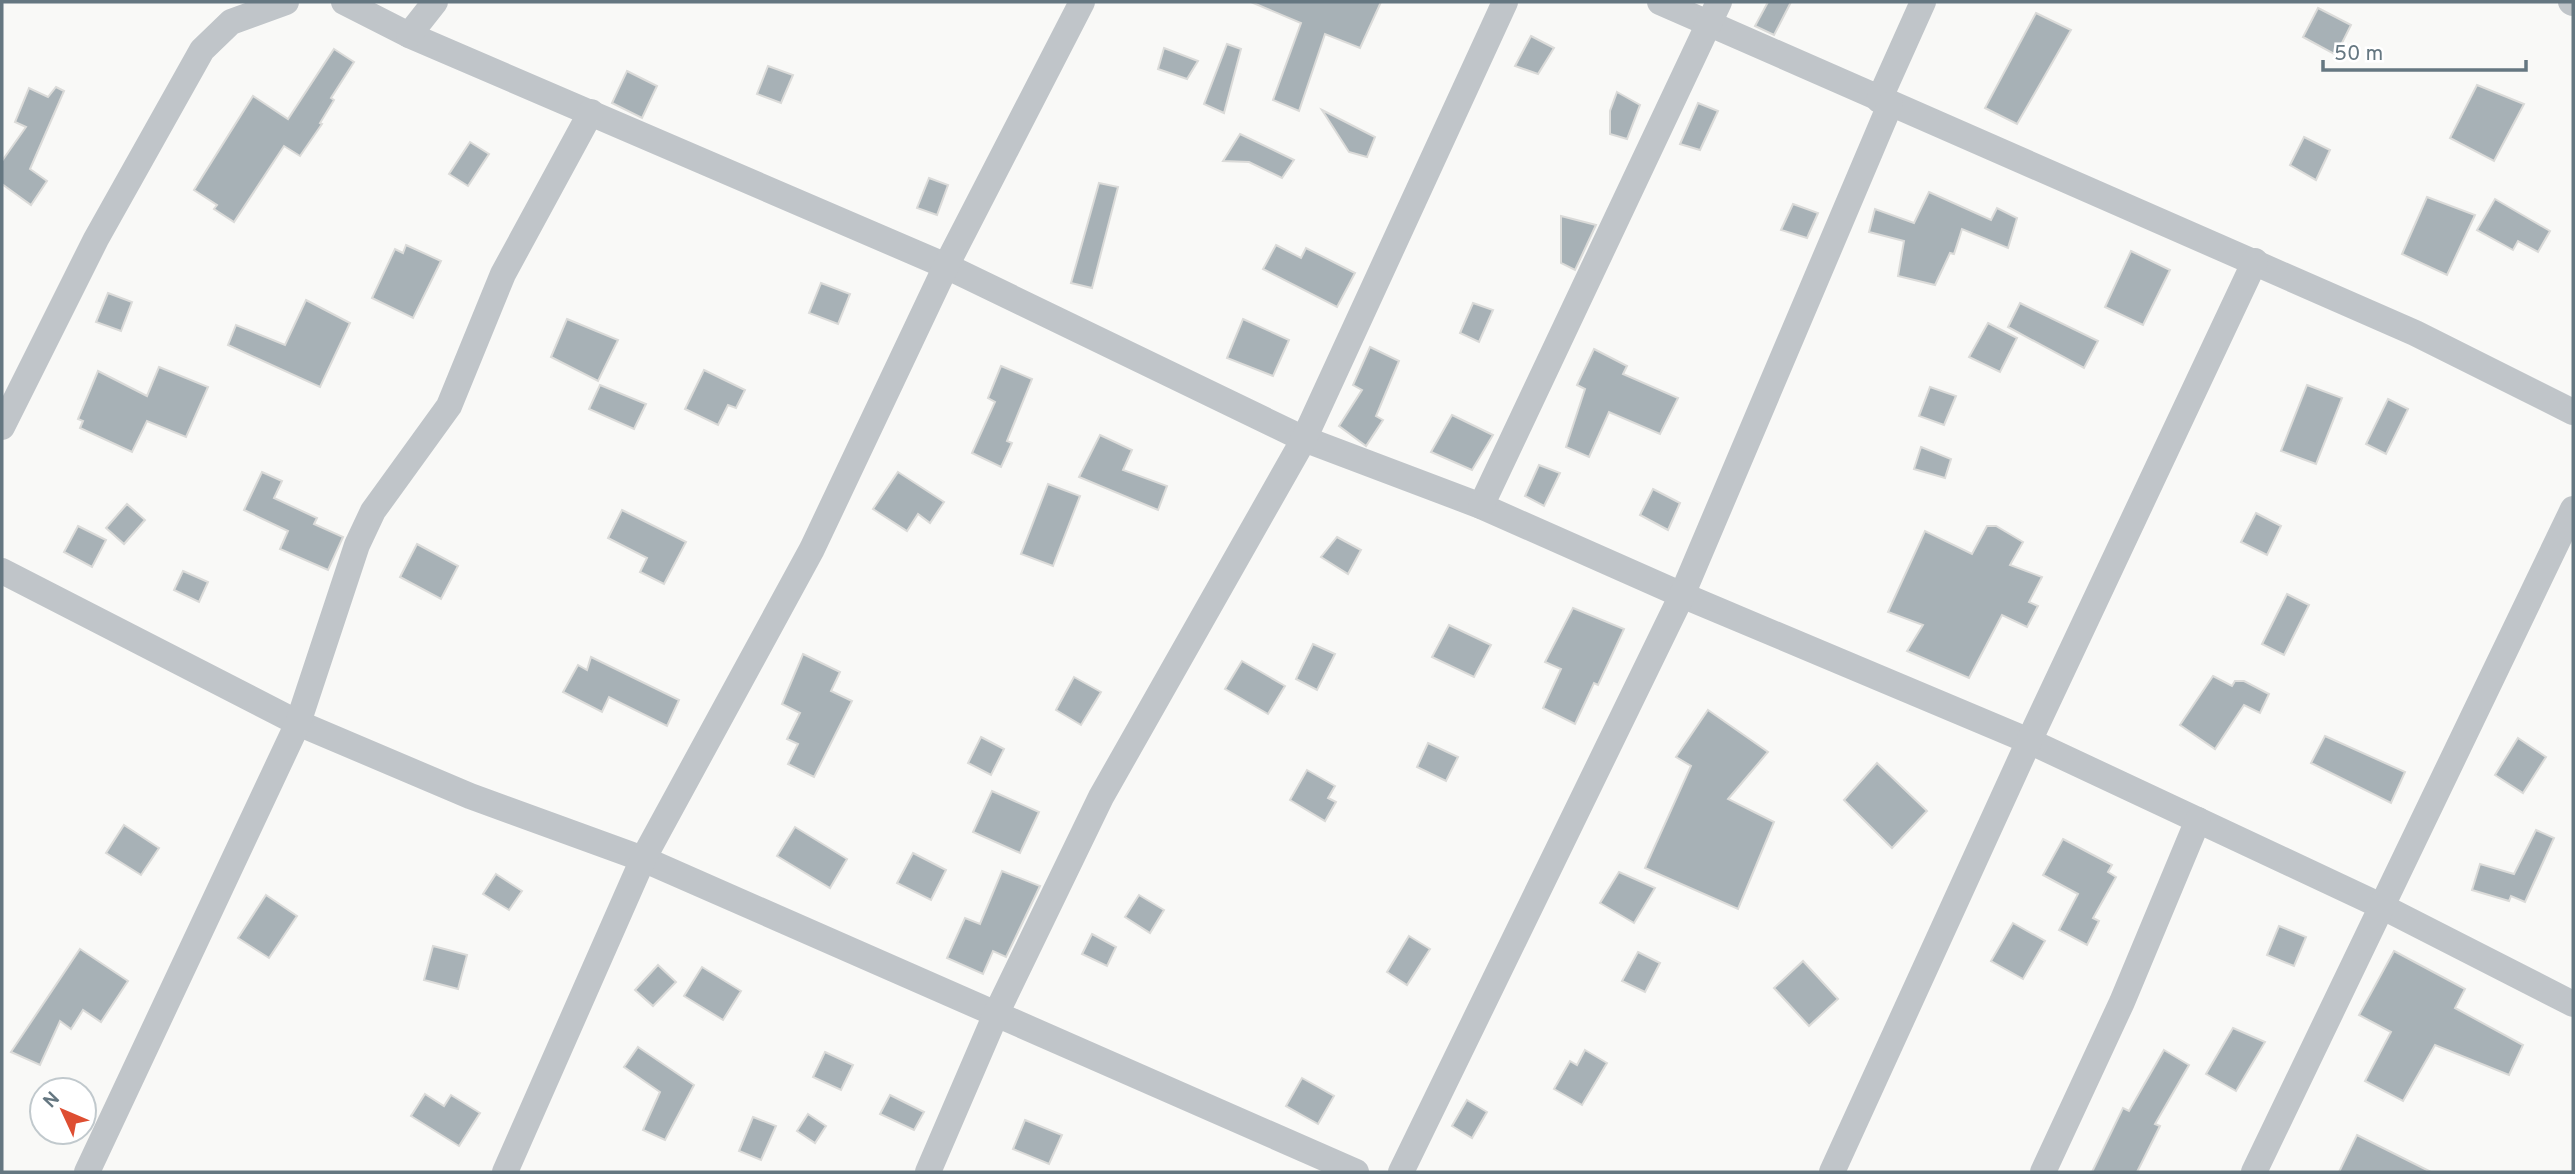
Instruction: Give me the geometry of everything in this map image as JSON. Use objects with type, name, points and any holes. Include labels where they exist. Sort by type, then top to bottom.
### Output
[{"type":"street","points":[[2,427],[96,239],[202,50],[231,22],[286,2]]},
{"type":"street","points":[[344,2],[410,35],[946,266],[1304,439],[1481,506],[1682,595],[2029,741],[2381,906],[2573,1004]]},
{"type":"street","points":[[410,35],[435,2]]},
{"type":"street","points":[[505,1172],[643,859],[818,537],[946,266],[1082,2]]},
{"type":"street","points":[[928,1172],[996,1014],[1130,741],[1304,439],[1504,2]]},
{"type":"street","points":[[1660,2],[1714,12],[1885,103],[2255,261],[2415,333],[2573,412]]},
{"type":"street","points":[[1401,1172],[1682,595],[1885,103],[1923,2]]},
{"type":"street","points":[[1481,506],[1714,12]]},
{"type":"street","points":[[87,1172],[298,723],[357,545],[373,511],[449,407],[503,274],[591,112]]},
{"type":"street","points":[[1832,1172],[2029,741],[2255,261]]},
{"type":"street","points":[[2254,1172],[2573,509]]},
{"type":"street","points":[[2,571],[298,723],[470,796],[643,859],[1356,1172]]},
{"type":"street","points":[[2043,1172],[2122,1002],[2199,820]]},
{"type":"building","points":[[1251,2],[1381,2],[1360,48],[1325,34],[1299,111],[1273,100],[1301,23]]},
{"type":"building","points":[[1768,2],[1791,2],[1774,35],[1755,26]]},
{"type":"building","points":[[2318,8],[2351,25],[2336,55],[2303,37]]},
{"type":"building","points":[[2036,13],[2071,30],[2017,124],[1985,108]]},
{"type":"building","points":[[1531,36],[1554,48],[1538,74],[1515,66]]},
{"type":"building","points":[[1227,44],[1241,49],[1224,113],[1204,104]]},
{"type":"building","points":[[1164,48],[1198,61],[1187,79],[1158,69]]},
{"type":"building","points":[[334,49],[354,62],[331,98],[334,100],[320,123],[322,124],[300,156],[284,146],[234,222],[214,209],[217,205],[194,190],[253,96],[288,119]]},
{"type":"building","points":[[768,66],[793,75],[781,103],[757,94]]},
{"type":"building","points":[[627,71],[657,86],[642,118],[612,103]]},
{"type":"building","points":[[2477,85],[2524,104],[2494,161],[2450,138]]},
{"type":"building","points":[[56,87],[64,91],[30,169],[47,181],[31,205],[2,184],[2,161],[26,127],[15,122],[29,88],[48,97]]},
{"type":"building","points":[[1617,92],[1640,105],[1627,139],[1610,134],[1610,111]]},
{"type":"building","points":[[1698,103],[1718,111],[1700,150],[1680,144]]},
{"type":"building","points":[[1322,110],[1375,137],[1367,157],[1349,152]]},
{"type":"building","points":[[1240,134],[1294,160],[1282,178],[1249,162],[1223,161]]},
{"type":"building","points":[[2304,137],[2330,150],[2316,180],[2290,165]]},
{"type":"building","points":[[470,142],[489,154],[468,186],[449,174]]},
{"type":"building","points":[[929,178],[948,185],[937,215],[917,208]]},
{"type":"building","points":[[1099,183],[1118,187],[1092,288],[1071,283]]},
{"type":"building","points":[[1929,192],[1991,220],[1997,208],[2017,218],[2008,248],[1962,229],[1954,254],[1950,253],[1935,285],[1898,276],[1904,241],[1869,232],[1875,209],[1914,223]]},
{"type":"building","points":[[2427,197],[2475,215],[2447,275],[2402,254]]},
{"type":"building","points":[[2495,199],[2550,231],[2538,252],[2518,241],[2513,250],[2477,230]]},
{"type":"building","points":[[1793,204],[1818,213],[1807,238],[1781,230]]},
{"type":"building","points":[[1561,216],[1596,225],[1575,270],[1561,263]]},
{"type":"building","points":[[406,245],[441,261],[413,318],[372,298],[395,249],[403,253]]},
{"type":"building","points":[[1276,245],[1301,258],[1306,248],[1355,273],[1337,307],[1263,269]]},
{"type":"building","points":[[2131,251],[2170,270],[2143,325],[2105,307]]},
{"type":"building","points":[[821,283],[850,294],[838,324],[809,313]]},
{"type":"building","points":[[108,293],[132,302],[121,331],[96,322]]},
{"type":"building","points":[[306,300],[350,323],[320,387],[228,345],[236,325],[285,345]]},
{"type":"building","points":[[1473,303],[1493,310],[1479,342],[1460,333]]},
{"type":"building","points":[[2020,303],[2098,341],[2084,368],[2008,327]]},
{"type":"building","points":[[567,319],[618,340],[598,381],[551,357]]},
{"type":"building","points":[[1243,319],[1289,340],[1273,376],[1227,358]]},
{"type":"building","points":[[1988,323],[2017,338],[2000,372],[1969,357]]},
{"type":"building","points":[[1370,347],[1399,361],[1376,416],[1383,420],[1366,446],[1339,426],[1362,390],[1353,385]]},
{"type":"building","points":[[1594,349],[1627,366],[1623,374],[1678,398],[1660,434],[1609,412],[1589,457],[1566,447],[1585,389],[1577,385]]},
{"type":"building","points":[[1001,366],[1032,379],[1007,441],[1012,443],[1001,467],[972,453],[995,402],[988,398]]},
{"type":"building","points":[[159,367],[208,387],[186,437],[147,421],[132,452],[80,428],[83,421],[78,419],[98,371],[147,396]]},
{"type":"building","points":[[704,370],[745,390],[736,408],[728,405],[718,425],[685,409]]},
{"type":"building","points":[[600,385],[646,404],[634,429],[589,409]]},
{"type":"building","points":[[2307,385],[2342,398],[2316,464],[2281,451]]},
{"type":"building","points":[[1930,387],[1956,396],[1944,425],[1919,416]]},
{"type":"building","points":[[2388,399],[2408,409],[2386,454],[2366,444]]},
{"type":"building","points":[[1452,415],[1493,435],[1472,470],[1431,452]]},
{"type":"building","points":[[1100,435],[1132,450],[1123,470],[1167,486],[1158,510],[1079,477]]},
{"type":"building","points":[[1921,447],[1951,459],[1945,478],[1914,469]]},
{"type":"building","points":[[1539,465],[1560,473],[1544,506],[1525,496]]},
{"type":"building","points":[[262,472],[282,481],[274,498],[317,518],[314,524],[343,537],[328,570],[280,549],[288,531],[244,510]]},
{"type":"building","points":[[898,472],[944,502],[930,523],[918,514],[907,531],[873,509]]},
{"type":"building","points":[[1048,484],[1080,496],[1053,566],[1021,554]]},
{"type":"building","points":[[1653,489],[1680,503],[1668,530],[1640,515]]},
{"type":"building","points":[[127,504],[145,520],[124,544],[106,528]]},
{"type":"building","points":[[622,510],[686,542],[664,584],[640,572],[647,558],[608,538]]},
{"type":"building","points":[[2256,513],[2281,526],[2267,555],[2241,542]]},
{"type":"building","points":[[78,526],[106,540],[92,567],[64,552]]},
{"type":"building","points":[[1987,526],[1996,526],[2023,542],[2010,565],[2042,577],[2029,602],[2038,606],[2027,627],[2002,615],[1969,678],[1907,651],[1923,625],[1888,612],[1925,531],[1972,554]]},
{"type":"building","points":[[1337,537],[1361,550],[1348,574],[1321,557]]},
{"type":"building","points":[[417,544],[458,566],[441,599],[400,577]]},
{"type":"building","points":[[183,571],[208,582],[199,602],[174,590]]},
{"type":"building","points":[[2287,594],[2309,605],[2284,655],[2262,644]]},
{"type":"building","points":[[1573,608],[1624,629],[1598,685],[1594,683],[1575,724],[1543,708],[1561,669],[1545,662]]},
{"type":"building","points":[[1449,625],[1491,645],[1474,677],[1432,657]]},
{"type":"building","points":[[1313,644],[1335,654],[1317,690],[1296,679]]},
{"type":"building","points":[[803,654],[840,672],[831,691],[852,701],[814,777],[788,764],[798,744],[787,739],[800,713],[782,704]]},
{"type":"building","points":[[591,657],[679,700],[667,726],[609,697],[602,712],[563,692],[578,665],[587,670]]},
{"type":"building","points":[[1242,661],[1285,686],[1268,714],[1225,689]]},
{"type":"building","points":[[2213,676],[2232,686],[2235,681],[2244,681],[2269,694],[2260,713],[2244,705],[2215,749],[2180,725]]},
{"type":"building","points":[[1074,677],[1101,692],[1081,725],[1056,710]]},
{"type":"building","points":[[1708,710],[1768,752],[1728,799],[1774,822],[1738,909],[1645,868],[1691,766],[1676,757]]},
{"type":"building","points":[[2325,736],[2405,772],[2391,803],[2311,763]]},
{"type":"building","points":[[981,737],[1004,749],[991,775],[968,763]]},
{"type":"building","points":[[2518,738],[2546,757],[2523,793],[2495,775]]},
{"type":"building","points":[[1428,743],[1458,757],[1446,781],[1417,767]]},
{"type":"building","points":[[1877,763],[1927,811],[1892,848],[1844,800]]},
{"type":"building","points":[[1307,770],[1335,786],[1328,798],[1336,802],[1325,821],[1290,800]]},
{"type":"building","points":[[992,791],[1039,812],[1020,853],[973,832]]},
{"type":"building","points":[[124,825],[159,848],[141,875],[106,853]]},
{"type":"building","points":[[795,827],[847,859],[830,888],[777,856]]},
{"type":"building","points":[[2536,830],[2554,838],[2525,902],[2511,896],[2509,901],[2472,890],[2480,864],[2514,874]]},
{"type":"building","points":[[2063,839],[2112,865],[2108,872],[2116,877],[2093,918],[2099,921],[2087,945],[2059,930],[2078,894],[2043,875]]},
{"type":"building","points":[[913,853],[946,870],[931,900],[897,883]]},
{"type":"building","points":[[1002,871],[1040,886],[1006,957],[993,951],[983,974],[947,958],[965,918],[980,924]]},
{"type":"building","points":[[1619,872],[1655,888],[1634,923],[1600,903]]},
{"type":"building","points":[[496,874],[522,891],[509,910],[483,894]]},
{"type":"building","points":[[266,895],[297,916],[269,958],[238,938]]},
{"type":"building","points":[[1139,895],[1164,910],[1150,933],[1125,917]]},
{"type":"building","points":[[2013,923],[2045,941],[2023,979],[1991,961]]},
{"type":"building","points":[[2279,926],[2306,937],[2294,966],[2267,955]]},
{"type":"building","points":[[1092,934],[1116,947],[1107,966],[1082,954]]},
{"type":"building","points":[[1409,936],[1430,949],[1407,985],[1387,972]]},
{"type":"building","points":[[433,946],[467,955],[458,989],[424,980]]},
{"type":"building","points":[[80,949],[128,981],[101,1022],[83,1010],[71,1029],[60,1021],[40,1065],[11,1052]]},
{"type":"building","points":[[2394,951],[2465,989],[2455,1008],[2523,1045],[2509,1075],[2435,1045],[2403,1101],[2365,1081],[2391,1032],[2359,1015]]},
{"type":"building","points":[[1638,952],[1660,963],[1645,992],[1622,981]]},
{"type":"building","points":[[1803,961],[1838,999],[1809,1026],[1774,988]]},
{"type":"building","points":[[658,965],[676,982],[653,1006],[635,990]]},
{"type":"building","points":[[702,967],[741,991],[723,1020],[684,996]]},
{"type":"building","points":[[2233,1028],[2265,1042],[2236,1091],[2206,1074]]},
{"type":"building","points":[[638,1047],[694,1085],[665,1140],[643,1130],[660,1092],[624,1067]]},
{"type":"building","points":[[1585,1050],[1607,1063],[1582,1105],[1554,1089],[1570,1061],[1577,1065]]},
{"type":"building","points":[[2164,1050],[2189,1065],[2155,1124],[2160,1126],[2137,1172],[2092,1172],[2123,1108],[2129,1111]]},
{"type":"building","points":[[825,1052],[853,1065],[841,1090],[813,1077]]},
{"type":"building","points":[[1302,1078],[1334,1096],[1318,1124],[1286,1106]]},
{"type":"building","points":[[425,1094],[444,1106],[451,1095],[480,1113],[459,1146],[411,1116]]},
{"type":"building","points":[[890,1095],[924,1112],[914,1130],[880,1114]]},
{"type":"building","points":[[1467,1100],[1487,1112],[1472,1138],[1452,1126]]},
{"type":"building","points":[[808,1114],[826,1126],[815,1143],[797,1131]]},
{"type":"building","points":[[753,1117],[776,1126],[761,1160],[739,1151]]},
{"type":"building","points":[[1025,1120],[1062,1135],[1049,1164],[1013,1149]]},
{"type":"building","points":[[2357,1135],[2431,1172],[2339,1172]]}]
